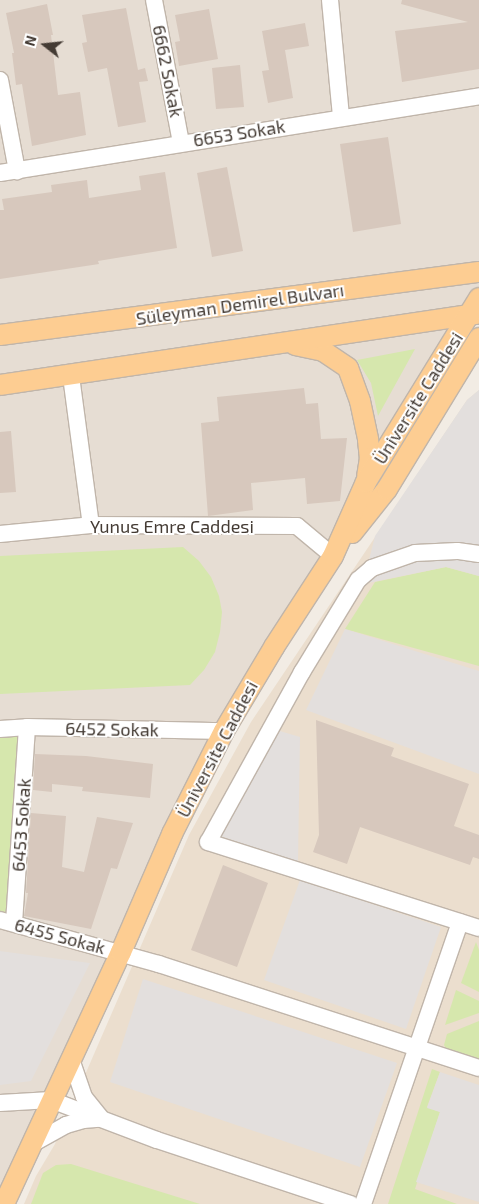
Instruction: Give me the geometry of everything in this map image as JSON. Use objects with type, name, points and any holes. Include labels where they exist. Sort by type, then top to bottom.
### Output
[{"type":"main road","name":"Süleyman Demirel Bulvarı","points":[[0,335],[479,272]]},
{"type":"main road","points":[[0,385],[72,376],[476,309]]},
{"type":"main road","name":"Üniversite Caddesi","points":[[4,1204],[121,952],[172,834],[224,731],[274,647],[333,556],[366,482],[476,309]]},
{"type":"main road","points":[[333,556],[387,489],[479,338]]},
{"type":"main road","points":[[278,343],[322,351],[332,355],[348,368],[360,401],[368,440],[370,458],[366,482]]},
{"type":"street","name":"6662 Sokak","points":[[154,0],[181,143]]},
{"type":"street","points":[[330,0],[341,116]]},
{"type":"street","points":[[0,80],[17,170]]},
{"type":"street","name":"6653 Sokak","points":[[0,173],[341,116],[479,96]]},
{"type":"street","points":[[72,376],[91,525]]},
{"type":"street","name":"Yunus Emre Caddesi","points":[[0,534],[91,525],[297,526],[333,556]]},
{"type":"street","points":[[479,554],[457,551],[414,552],[372,568],[358,580],[302,672],[208,842],[479,928]]},
{"type":"street","name":"6452 Sokak","points":[[0,729],[27,727],[224,731]]},
{"type":"street","name":"6453 Sokak","points":[[7,922],[27,727]]},
{"type":"street","name":"6455 Sokak","points":[[7,922],[121,952],[416,1050],[479,1068]]},
{"type":"street","points":[[363,1204],[460,922]]},
{"type":"street","points":[[71,1059],[84,1097],[102,1119]]},
{"type":"street","points":[[0,1103],[51,1100],[157,1140],[352,1204]]},
{"type":"street","points":[[32,1144],[66,1125],[83,1120],[102,1119]]},
{"type":"shaded area","points":[[0,0],[479,0],[479,310],[364,479],[224,731],[0,1204]]},
{"type":"shaded area","points":[[479,390],[479,1204],[24,1204],[36,1176],[55,1144],[189,835],[251,722],[467,400]]},
{"type":"shaded area","points":[[479,390],[479,576],[446,567],[363,584],[375,536],[467,400]]},
{"type":"shaded area","points":[[345,629],[479,671],[479,774],[306,710]]},
{"type":"shaded area","points":[[273,729],[300,737],[298,862],[220,836]]},
{"type":"shaded area","points":[[300,880],[441,927],[406,1029],[264,980]]},
{"type":"shaded area","points":[[0,951],[90,963],[31,1081],[0,1085]]},
{"type":"shaded area","points":[[143,979],[397,1063],[360,1167],[110,1082]]},
{"type":"shaded area","points":[[440,1072],[479,1085],[479,1202],[416,1182],[440,1112],[427,1108]]},
{"type":"green space","points":[[415,349],[378,416],[371,383],[357,360]]},
{"type":"green space","points":[[183,547],[199,561],[211,577],[219,596],[222,612],[215,652],[204,670],[190,685],[0,694],[0,556]]},
{"type":"green space","points":[[446,567],[479,576],[479,666],[345,629],[375,582]]},
{"type":"green space","points":[[27,727],[14,923],[0,920],[0,729]]},
{"type":"green space","points":[[476,942],[479,950],[479,992],[461,983]]},
{"type":"green space","points":[[456,990],[479,1001],[479,1013],[445,1025]]},
{"type":"green space","points":[[479,1021],[479,1060],[448,1052],[444,1045],[447,1034]]},
{"type":"green space","points":[[432,1069],[440,1072],[427,1107],[440,1112],[415,1189],[457,1204],[388,1204]]},
{"type":"green space","points":[[71,1164],[200,1204],[31,1204],[43,1173],[56,1165]]},
{"type":"building","points":[[402,0],[479,0],[479,69],[402,82],[395,31],[468,22],[401,4]]},
{"type":"building","points":[[47,4],[53,35],[51,35],[58,95],[80,92],[86,135],[32,146],[22,84],[16,85],[12,53],[14,53],[6,13]]},
{"type":"building","points":[[126,8],[138,70],[145,68],[148,81],[139,82],[146,122],[118,127],[107,68],[88,72],[82,43],[87,42],[82,15]]},
{"type":"building","points":[[209,9],[218,59],[179,66],[175,42],[180,41],[175,15]]},
{"type":"building","points":[[305,23],[309,46],[285,50],[293,98],[268,103],[262,71],[269,70],[262,31]]},
{"type":"building","points":[[240,65],[244,107],[216,109],[212,68]]},
{"type":"building","points":[[388,137],[401,224],[353,232],[340,144]]},
{"type":"building","points":[[227,167],[243,251],[212,257],[197,173]]},
{"type":"building","points":[[165,172],[177,248],[98,261],[99,264],[0,279],[0,210],[4,210],[2,199],[52,192],[51,185],[87,180],[89,198],[141,190],[139,176]]},
{"type":"building","points":[[304,388],[306,404],[318,403],[321,439],[347,438],[340,501],[307,504],[305,478],[251,483],[253,510],[208,516],[201,423],[219,421],[217,397]]},
{"type":"building","points":[[11,431],[16,492],[0,493],[0,432]]},
{"type":"building","points":[[316,720],[394,748],[391,756],[469,784],[454,826],[479,835],[479,859],[473,857],[470,865],[360,827],[347,864],[313,852],[319,835]]},
{"type":"building","points":[[35,754],[86,756],[153,764],[150,798],[82,791],[83,787],[52,784],[52,792],[33,790]]},
{"type":"building","points":[[31,813],[66,816],[62,867],[84,872],[97,817],[133,823],[117,869],[111,868],[91,929],[24,916],[28,893],[26,893]]},
{"type":"building","points":[[223,865],[268,883],[237,967],[191,950]]}]
